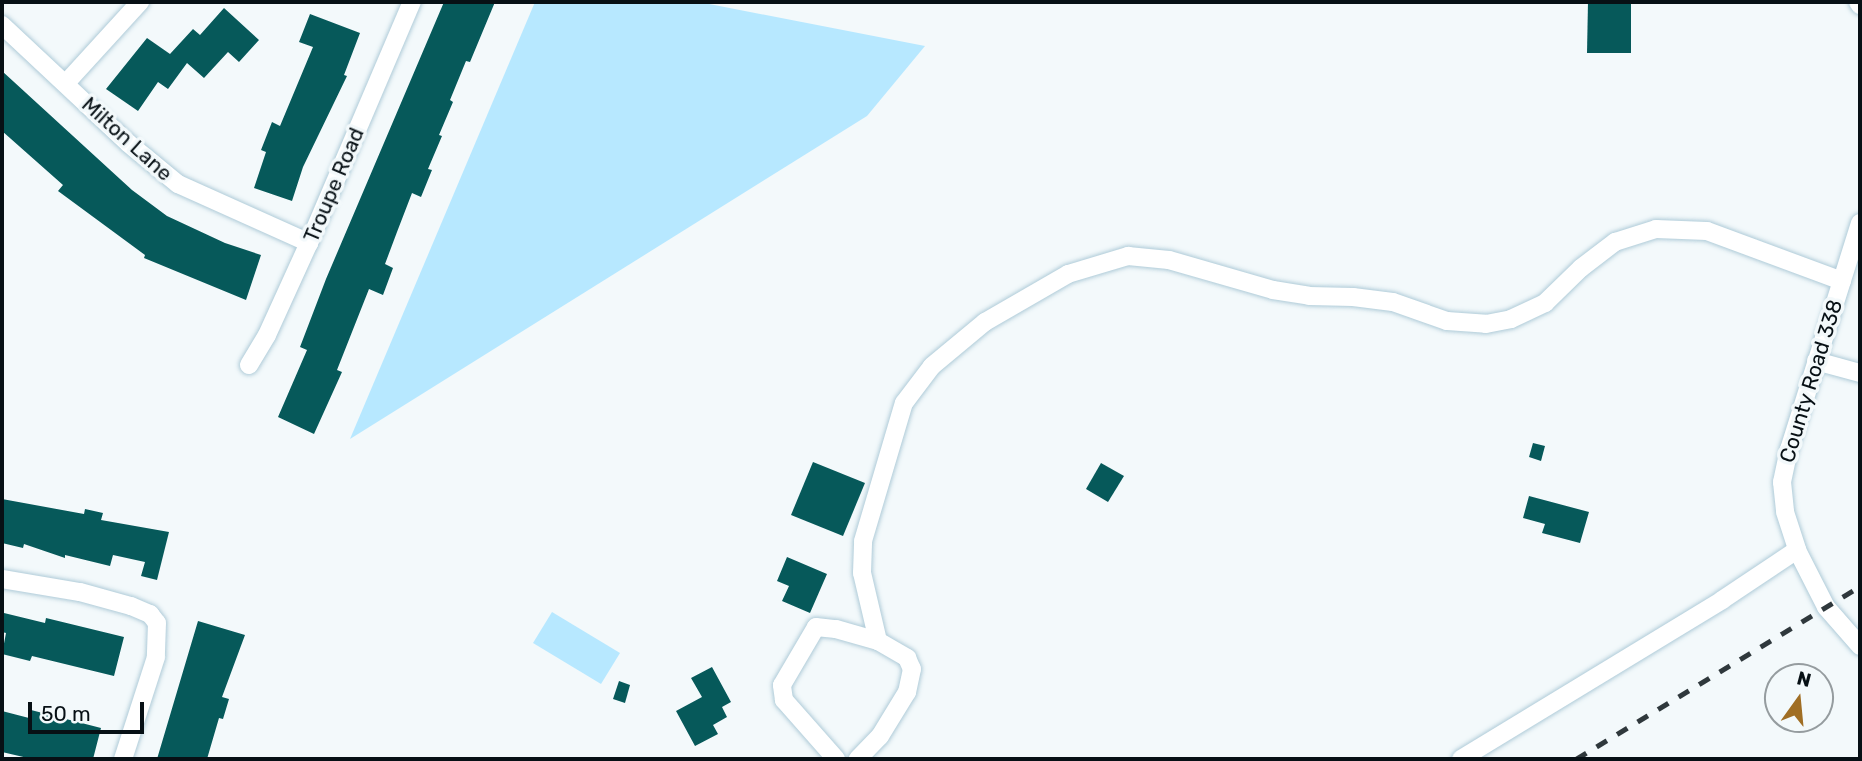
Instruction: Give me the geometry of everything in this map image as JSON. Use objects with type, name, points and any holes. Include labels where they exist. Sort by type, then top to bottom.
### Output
[{"type":"street","points":[[66,83],[140,2]]},
{"type":"street","name":"Troupe Road","points":[[249,365],[267,335],[309,243],[412,2]]},
{"type":"street","name":"Milton Lane","points":[[2,25],[137,151],[178,184],[309,243]]},
{"type":"street","name":"County Road 338","points":[[1860,223],[1789,449],[1782,482],[1785,512],[1797,550],[1826,607],[1860,646]]},
{"type":"street","points":[[878,641],[862,573],[863,541],[904,402],[932,366],[985,322],[1068,274],[1128,256],[1169,260],[1273,290],[1393,302],[1447,321],[1486,324],[1511,319],[1545,303],[1581,268],[1615,242],[1657,229],[1707,231],[1842,281]]},
{"type":"street","points":[[1816,361],[1860,373]]},
{"type":"street","points":[[1461,759],[1722,600],[1797,550]]},
{"type":"street","points":[[2,579],[80,592],[142,609],[157,623],[159,634],[156,657],[123,759]]},
{"type":"street","points":[[836,759],[784,700],[782,685],[816,628],[836,629],[878,641],[907,658],[912,669],[907,692],[880,736],[858,759]]},
{"type":"shaded area","points":[[535,2],[699,2],[925,46],[867,116],[350,439]]},
{"type":"shaded area","points":[[552,612],[620,653],[601,684],[533,643]]},
{"type":"building","points":[[444,2],[495,2],[470,62],[466,61],[450,100],[453,102],[439,135],[442,136],[428,169],[432,170],[421,197],[412,193],[397,232],[385,264],[393,268],[383,295],[369,289],[337,370],[342,372],[314,434],[278,417],[307,350],[300,347],[326,279]]},
{"type":"building","points":[[1588,2],[1631,2],[1631,53],[1587,53]]},
{"type":"building","points":[[224,8],[259,40],[239,62],[228,52],[204,78],[187,63],[168,89],[158,82],[138,111],[106,89],[147,38],[170,54],[193,29],[200,35]]},
{"type":"building","points":[[310,14],[360,33],[344,75],[347,76],[303,167],[292,201],[254,188],[266,152],[261,150],[272,122],[280,126],[313,47],[299,42]]},
{"type":"building","points":[[2,71],[132,190],[167,216],[225,243],[261,255],[246,300],[144,258],[145,255],[58,191],[63,185],[2,131]]},
{"type":"building","points":[[1533,443],[1545,446],[1541,461],[1529,457]]},
{"type":"building","points":[[813,462],[865,483],[843,536],[791,515]]},
{"type":"building","points":[[1101,463],[1124,476],[1108,502],[1086,489]]},
{"type":"building","points":[[1529,496],[1589,512],[1580,543],[1542,533],[1545,524],[1523,518]]},
{"type":"building","points":[[2,499],[84,514],[85,509],[103,513],[101,520],[169,532],[157,580],[141,576],[145,562],[113,555],[110,566],[65,555],[65,558],[24,544],[23,548],[2,543]]},
{"type":"building","points":[[787,557],[827,574],[810,613],[782,601],[789,586],[777,581]]},
{"type":"building","points":[[4,613],[45,623],[46,618],[124,637],[114,676],[32,656],[30,661],[2,654],[6,633],[2,632]]},
{"type":"building","points":[[198,621],[245,635],[222,697],[229,699],[223,719],[219,718],[207,759],[157,759]]},
{"type":"building","points":[[712,667],[731,702],[722,707],[727,717],[713,725],[718,734],[695,746],[676,711],[702,697],[691,678]]},
{"type":"building","points":[[619,681],[630,685],[625,703],[613,699]]},
{"type":"building","points":[[31,710],[101,728],[93,759],[32,759],[2,752],[2,711],[29,718]]},
{"type":"railway","points":[[1576,759],[1860,586]]}]
